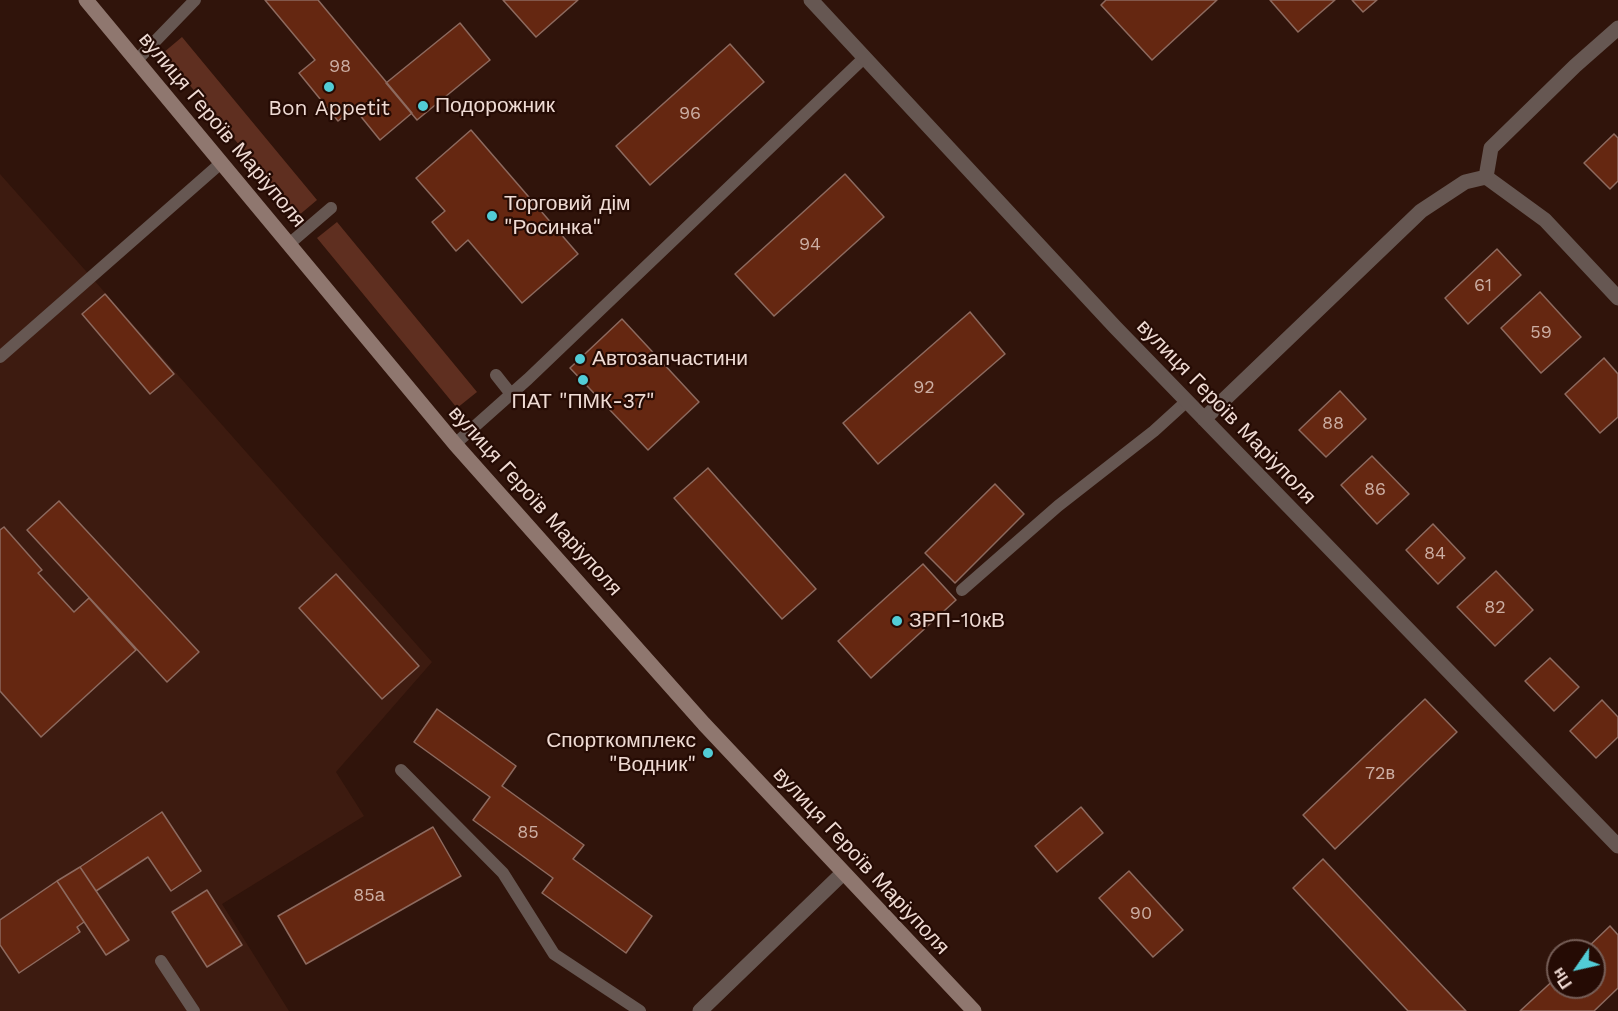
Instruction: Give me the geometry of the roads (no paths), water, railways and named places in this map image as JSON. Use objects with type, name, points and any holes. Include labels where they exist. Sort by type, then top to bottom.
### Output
[{"type":"main road","name":"вулиця Героїв Маріуполя","points":[[86,0],[455,444],[704,724],[974,1011]]},
{"type":"street","name":"вулиця Героїв Маріуполя","points":[[811,0],[1115,327],[1618,846]]},
{"type":"street","points":[[1486,177],[1491,148],[1575,66],[1618,28]]},
{"type":"street","points":[[1486,177],[1545,220],[1618,298]]},
{"type":"street","points":[[1204,418],[1421,211],[1466,182],[1486,177]]},
{"type":"street","points":[[700,1011],[843,873]]},
{"type":"lane","points":[[136,60],[187,3]]},
{"type":"lane","points":[[455,444],[511,394],[865,57]]},
{"type":"lane","points":[[0,357],[221,163]]},
{"type":"lane","points":[[289,244],[331,208]]},
{"type":"lane","points":[[496,375],[511,394]]},
{"type":"lane","points":[[962,590],[1058,506],[1154,431],[1186,401]]},
{"type":"lane","points":[[401,770],[503,873],[554,954],[640,1011]]},
{"type":"lane","points":[[161,961],[194,1011]]},
{"type":"place","name":"Bon Appetit","points":[[329,87]]},
{"type":"place","name":"Подорожник","points":[[423,106]]},
{"type":"place","name":"Торговий дім \"Росинка\"","points":[[492,216]]},
{"type":"place","name":"Автозапчастини","points":[[580,359]]},
{"type":"place","name":"ПАТ \"ПМК-37\"","points":[[583,380]]},
{"type":"place","name":"ЗРП-10кВ","points":[[897,621]]},
{"type":"place","name":"Спорткомплекс \"Водник\"","points":[[708,753]]}]
